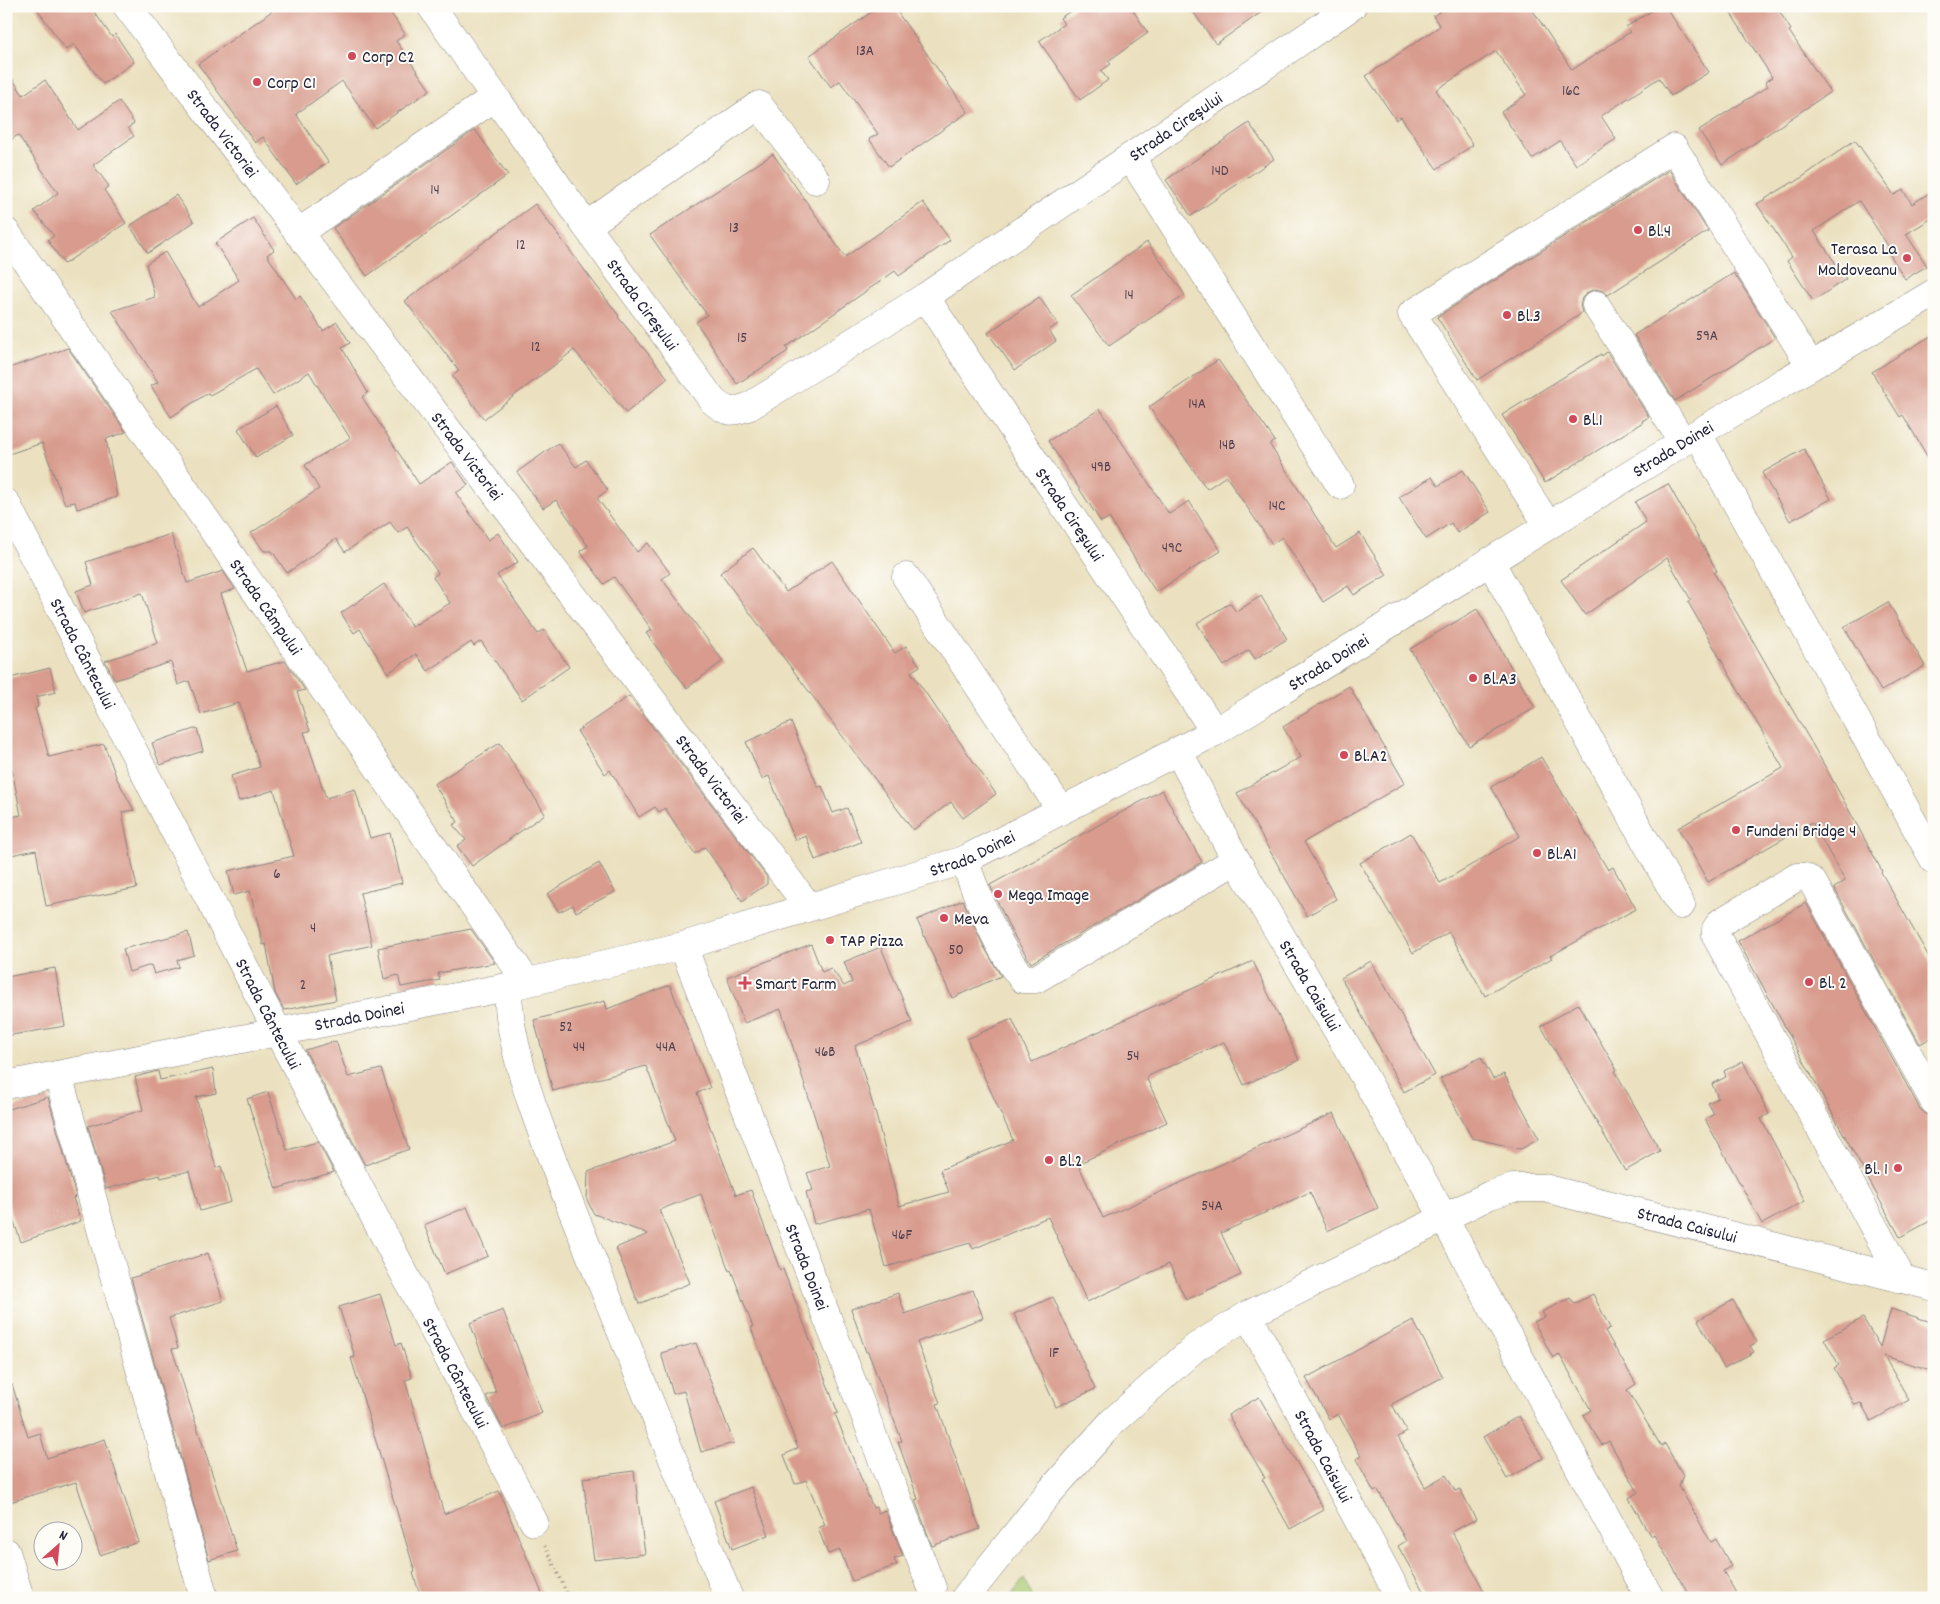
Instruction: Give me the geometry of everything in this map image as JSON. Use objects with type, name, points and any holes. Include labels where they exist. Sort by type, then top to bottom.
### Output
[{"type":"street","name":"Strada Victoriei","points":[[127,6],[808,906]]},
{"type":"street","name":"Strada Cireșului","points":[[431,6],[586,226],[713,400],[724,410],[737,411],[750,406],[925,297],[1352,6]]},
{"type":"street","points":[[298,233],[495,96]]},
{"type":"street","points":[[586,226],[759,105],[816,180]]},
{"type":"street","points":[[1548,525],[1412,314],[1674,148],[1811,366]]},
{"type":"street","points":[[1131,158],[1340,485]]},
{"type":"street","name":"Strada Câmpului","points":[[6,232],[517,984]]},
{"type":"street","name":"Strada Doinei","points":[[6,1085],[279,1033],[517,984],[682,946],[808,906],[964,860],[1214,732],[1548,525],[1934,293]]},
{"type":"street","name":"Strada Cireșului","points":[[925,297],[1214,732]]},
{"type":"street","points":[[1596,305],[1691,438],[1934,860]]},
{"type":"street","name":"Strada Cântecului","points":[[6,503],[534,1522]]},
{"type":"street","points":[[1490,561],[1681,905]]},
{"type":"street","points":[[906,577],[1061,810]]},
{"type":"street","name":"Strada Caisului","points":[[1178,752],[1236,860],[1348,1048],[1444,1218],[1650,1598]]},
{"type":"street","points":[[964,860],[976,891],[1011,966],[1023,978],[1036,979],[1236,860]]},
{"type":"street","points":[[1902,1278],[1716,936],[1716,929],[1721,922],[1797,877],[1804,877],[1812,881],[1934,1101]]},
{"type":"street","name":"Strada Doinei","points":[[682,946],[932,1588]]},
{"type":"street","points":[[517,984],[512,1029],[541,1130],[729,1598]]},
{"type":"street","points":[[58,1075],[204,1598]]},
{"type":"street","name":"Strada Caisului","points":[[1444,1218],[1490,1196],[1513,1188],[1544,1188],[1934,1287]]},
{"type":"street","points":[[965,1598],[1048,1494],[1112,1422],[1196,1347],[1248,1315],[1444,1218]]},
{"type":"street","name":"Strada Caisului","points":[[1248,1315],[1400,1598]]},
{"type":"street","points":[[6,1552],[20,1598]]},
{"type":"path","points":[[534,1522],[569,1598]]},
{"type":"green space","points":[[1024,1579],[1033,1598],[1009,1598]]},
{"type":"building","points":[[35,6],[90,6],[112,37],[115,34],[134,62],[103,84],[74,44],[66,50]]},
{"type":"building","points":[[279,6],[386,6],[405,34],[396,41],[430,90],[375,128],[342,81],[296,114],[328,162],[296,184],[263,137],[255,143],[198,64]]},
{"type":"building","points":[[880,6],[893,6],[968,112],[889,167],[869,139],[878,134],[840,81],[831,87],[809,56]]},
{"type":"building","points":[[1078,6],[1130,6],[1148,33],[1108,61],[1111,64],[1101,71],[1108,80],[1080,100],[1039,41],[1064,24],[1060,18]]},
{"type":"building","points":[[1189,6],[1270,6],[1216,44]]},
{"type":"building","points":[[1448,6],[1530,6],[1572,70],[1630,32],[1626,27],[1659,6],[1665,6],[1709,72],[1671,96],[1659,78],[1601,116],[1616,139],[1576,165],[1560,141],[1532,159],[1501,112],[1526,95],[1496,51],[1436,90],[1473,145],[1437,169],[1401,117],[1396,120],[1366,76],[1440,26],[1433,16]]},
{"type":"building","points":[[1726,6],[1776,6],[1791,30],[1789,31],[1830,92],[1722,165],[1699,130],[1768,86],[1765,82],[1772,77]]},
{"type":"building","points":[[6,69],[23,95],[45,80],[78,130],[119,101],[134,123],[128,128],[134,136],[93,165],[109,186],[104,190],[126,223],[64,264],[48,240],[54,236],[34,211],[58,193],[18,135],[6,143]]},
{"type":"building","points":[[1249,123],[1274,159],[1191,216],[1166,180]]},
{"type":"building","points":[[475,130],[508,175],[367,276],[333,228]]},
{"type":"building","points":[[1855,140],[1894,195],[1903,190],[1912,204],[1934,190],[1934,217],[1906,234],[1927,266],[1905,279],[1887,250],[1890,249],[1859,201],[1814,231],[1846,279],[1813,301],[1787,261],[1792,257],[1757,204],[1794,183]]},
{"type":"building","points":[[773,154],[845,257],[923,202],[950,240],[899,276],[895,271],[786,347],[788,351],[737,384],[696,322],[707,315],[650,235]]},
{"type":"building","points":[[1669,170],[1708,231],[1608,295],[1596,289],[1588,292],[1582,298],[1580,305],[1582,312],[1578,316],[1477,380],[1437,317]]},
{"type":"building","points":[[176,195],[194,222],[148,253],[130,226]]},
{"type":"building","points":[[535,204],[618,317],[668,378],[626,413],[574,350],[484,419],[452,376],[459,371],[405,301]]},
{"type":"building","points":[[253,218],[274,250],[267,255],[296,299],[300,296],[323,331],[337,322],[350,343],[342,348],[368,393],[362,397],[419,484],[452,462],[468,485],[456,493],[488,540],[498,533],[518,562],[497,575],[538,634],[544,630],[569,667],[522,700],[481,641],[474,646],[471,642],[428,671],[416,654],[388,673],[360,629],[354,633],[341,613],[384,584],[412,627],[450,603],[433,577],[438,573],[407,527],[398,533],[390,522],[345,552],[336,539],[287,573],[272,551],[264,551],[251,533],[319,489],[305,465],[350,438],[309,372],[273,395],[256,369],[210,395],[208,393],[171,417],[151,386],[158,382],[112,311],[155,297],[146,264],[165,252],[198,307],[239,280],[215,243]]},
{"type":"building","points":[[1147,242],[1185,295],[1109,346],[1071,295]]},
{"type":"building","points":[[1734,273],[1775,338],[1675,401],[1634,335]]},
{"type":"building","points":[[1039,297],[1058,324],[1049,330],[1056,341],[1015,370],[988,333]]},
{"type":"building","points":[[1934,334],[1934,468],[1903,415],[1900,417],[1872,372]]},
{"type":"building","points":[[68,348],[126,432],[106,439],[117,497],[77,509],[75,502],[65,504],[42,443],[6,455],[6,369]]},
{"type":"building","name":"Bl.1","points":[[1607,352],[1649,417],[1545,483],[1502,415]]},
{"type":"building","points":[[1218,360],[1275,441],[1270,445],[1336,548],[1360,533],[1387,575],[1354,595],[1348,586],[1323,602],[1282,537],[1272,544],[1226,476],[1207,489],[1149,407]]},
{"type":"building","points":[[276,406],[293,435],[256,458],[238,429]]},
{"type":"building","points":[[1100,409],[1169,514],[1189,501],[1221,551],[1156,592],[1109,518],[1101,522],[1048,441]]},
{"type":"building","points":[[558,443],[576,467],[586,460],[608,490],[597,498],[637,552],[648,543],[670,573],[662,579],[723,661],[687,688],[646,633],[652,630],[614,577],[604,584],[580,551],[588,546],[556,500],[543,508],[517,472]]},
{"type":"building","points":[[1804,449],[1831,499],[1790,521],[1762,473]]},
{"type":"building","points":[[1463,470],[1490,512],[1457,533],[1451,523],[1426,539],[1399,497],[1432,477],[1438,486]]},
{"type":"building","points":[[1668,484],[1717,571],[1714,573],[1827,770],[1934,966],[1934,1036],[1920,1044],[1834,888],[1845,881],[1812,822],[1708,882],[1678,828],[1783,768],[1688,602],[1691,600],[1667,558],[1585,615],[1561,580],[1646,522],[1635,502]]},
{"type":"building","points":[[171,534],[187,583],[223,571],[235,589],[221,594],[247,671],[285,661],[305,690],[297,692],[310,731],[304,732],[326,798],[355,789],[370,838],[390,833],[402,883],[360,893],[372,945],[327,956],[336,1000],[284,1010],[275,993],[266,944],[263,945],[250,891],[234,895],[228,871],[294,856],[274,790],[239,801],[231,776],[260,767],[239,703],[201,714],[189,681],[178,685],[171,662],[115,680],[105,661],[158,643],[142,593],[84,613],[76,591],[93,585],[86,562]]},
{"type":"building","points":[[753,548],[786,592],[832,561],[895,653],[906,646],[920,666],[911,672],[996,794],[963,818],[951,802],[913,830],[720,573]]},
{"type":"building","points":[[1261,596],[1287,639],[1255,659],[1249,650],[1224,666],[1197,623],[1230,603],[1236,612]]},
{"type":"building","points":[[1888,602],[1925,666],[1881,691],[1844,627]]},
{"type":"building","name":"Bl.A3","points":[[1477,609],[1535,708],[1469,746],[1410,649]]},
{"type":"building","points":[[50,668],[56,692],[36,697],[38,707],[35,708],[49,757],[104,744],[117,779],[134,810],[122,812],[137,888],[46,906],[36,850],[6,856],[6,818],[21,815],[9,755],[6,756],[6,679]]},
{"type":"building","points":[[1349,686],[1405,783],[1304,842],[1336,899],[1307,916],[1237,793],[1301,757],[1283,727]]},
{"type":"building","points":[[629,696],[767,877],[767,884],[742,901],[705,847],[695,854],[665,808],[659,812],[655,807],[639,817],[610,770],[605,774],[577,731]]},
{"type":"building","points":[[791,722],[818,787],[822,786],[833,813],[847,808],[861,842],[815,860],[806,836],[795,840],[769,776],[762,779],[746,742]]},
{"type":"building","points":[[197,728],[203,751],[160,765],[152,743]]},
{"type":"building","points":[[500,743],[545,814],[472,866],[457,846],[466,840],[453,825],[458,822],[434,784]]},
{"type":"building","points":[[1541,757],[1608,870],[1613,867],[1636,909],[1550,956],[1552,958],[1485,996],[1449,932],[1413,953],[1360,863],[1411,833],[1440,883],[1480,860],[1520,836],[1491,787]]},
{"type":"building","points":[[1162,790],[1202,862],[1031,963],[1011,931],[990,885]]},
{"type":"building","points":[[599,863],[615,892],[576,912],[573,905],[559,912],[547,894]]},
{"type":"building","points":[[963,900],[983,945],[1001,976],[952,998],[917,920]]},
{"type":"building","points":[[1806,903],[1920,1109],[1934,1117],[1934,1219],[1900,1237],[1738,941]]},
{"type":"building","points":[[471,929],[495,963],[438,973],[440,980],[401,987],[398,975],[384,979],[378,948]]},
{"type":"building","points":[[188,932],[194,955],[177,960],[179,967],[154,974],[151,965],[129,972],[123,949]]},
{"type":"building","points":[[811,944],[822,972],[831,968],[844,986],[852,982],[844,962],[881,947],[912,1022],[855,1046],[876,1115],[899,1206],[949,1192],[940,1170],[1013,1140],[967,1039],[1012,1019],[1032,1062],[1253,961],[1299,1060],[1244,1085],[1224,1042],[1146,1077],[1167,1122],[1078,1164],[1103,1218],[1334,1113],[1378,1208],[1327,1231],[1310,1192],[1221,1233],[1241,1275],[1186,1300],[1169,1264],[1087,1302],[1048,1217],[973,1249],[970,1243],[886,1267],[869,1209],[814,1224],[806,1192],[813,1190],[807,1173],[830,1166],[781,1009],[744,1023],[727,977]]},
{"type":"building","points":[[1371,961],[1435,1075],[1404,1092],[1341,978]]},
{"type":"building","points":[[55,968],[65,1026],[6,1036],[6,977]]},
{"type":"building","points":[[670,985],[710,1088],[697,1093],[736,1195],[751,1190],[780,1270],[783,1269],[838,1413],[835,1414],[873,1508],[876,1507],[878,1513],[885,1510],[903,1556],[894,1559],[897,1565],[852,1581],[840,1550],[828,1554],[818,1528],[825,1525],[806,1480],[795,1484],[784,1455],[798,1448],[701,1194],[659,1210],[690,1283],[639,1304],[616,1248],[648,1234],[594,1214],[587,1200],[588,1172],[675,1141],[646,1066],[553,1091],[534,1020],[605,1001],[607,1009]]},
{"type":"building","points":[[1578,1004],[1617,1070],[1615,1071],[1660,1151],[1625,1171],[1541,1026]]},
{"type":"building","points":[[336,1041],[348,1077],[381,1069],[409,1149],[365,1165],[305,1050]]},
{"type":"building","points":[[1481,1057],[1493,1079],[1504,1074],[1539,1139],[1521,1149],[1472,1138],[1440,1079]]},
{"type":"building","points":[[1743,1061],[1769,1114],[1761,1119],[1805,1201],[1762,1224],[1705,1119],[1714,1114],[1708,1103],[1718,1098],[1712,1084],[1726,1077],[1724,1071]]},
{"type":"building","points":[[213,1069],[216,1093],[196,1097],[216,1168],[221,1166],[231,1202],[200,1211],[189,1171],[161,1178],[160,1175],[106,1189],[88,1126],[143,1110],[135,1077],[158,1071],[160,1080]]},
{"type":"building","points":[[268,1092],[287,1150],[318,1142],[334,1172],[276,1189],[247,1099]]},
{"type":"building","points":[[48,1097],[76,1197],[73,1198],[81,1221],[21,1242],[6,1199],[6,1110]]},
{"type":"building","points":[[467,1207],[488,1256],[445,1274],[424,1225]]},
{"type":"building","points":[[208,1253],[223,1301],[169,1318],[178,1348],[172,1349],[237,1551],[209,1560],[131,1278]]},
{"type":"building","points":[[973,1290],[983,1318],[917,1342],[940,1403],[937,1404],[980,1529],[932,1546],[915,1500],[918,1499],[898,1442],[902,1441],[868,1352],[866,1352],[851,1309],[898,1293],[905,1314]]},
{"type":"building","points":[[380,1294],[396,1345],[401,1343],[412,1378],[405,1380],[444,1514],[499,1491],[544,1598],[421,1598],[413,1573],[415,1572],[351,1358],[355,1357],[339,1307]]},
{"type":"building","points":[[1593,1294],[1610,1328],[1605,1331],[1636,1384],[1627,1390],[1661,1446],[1665,1444],[1683,1475],[1679,1486],[1711,1542],[1716,1539],[1731,1566],[1723,1571],[1739,1598],[1691,1598],[1654,1535],[1651,1537],[1629,1498],[1638,1492],[1609,1441],[1602,1445],[1583,1415],[1591,1410],[1559,1354],[1553,1358],[1534,1322],[1545,1317],[1542,1312],[1570,1298],[1574,1304]]},
{"type":"building","points":[[1053,1297],[1095,1389],[1056,1407],[1014,1314]]},
{"type":"building","points":[[1733,1300],[1757,1342],[1750,1346],[1754,1352],[1724,1368],[1698,1320]]},
{"type":"building","points":[[1891,1309],[1934,1323],[1934,1371],[1884,1356],[1909,1400],[1871,1421],[1861,1403],[1855,1405],[1834,1368],[1839,1365],[1824,1339],[1863,1318],[1880,1347]]},
{"type":"building","points":[[503,1310],[542,1413],[503,1429],[486,1396],[496,1392],[470,1323]]},
{"type":"building","points":[[1413,1320],[1443,1377],[1392,1404],[1407,1432],[1398,1437],[1425,1487],[1446,1475],[1455,1491],[1460,1489],[1476,1519],[1452,1532],[1488,1598],[1427,1598],[1398,1546],[1406,1541],[1378,1490],[1374,1492],[1356,1459],[1361,1456],[1338,1414],[1329,1419],[1306,1378]]},
{"type":"building","points":[[696,1343],[734,1443],[701,1452],[684,1391],[673,1394],[661,1353]]},
{"type":"building","points":[[12,1384],[28,1437],[40,1433],[47,1458],[105,1439],[139,1542],[100,1555],[76,1482],[10,1502],[6,1489],[6,1385]]},
{"type":"building","points":[[1259,1397],[1324,1510],[1290,1529],[1262,1479],[1265,1478],[1228,1415]]},
{"type":"building","points":[[1519,1416],[1543,1458],[1507,1479],[1483,1437]]},
{"type":"building","points":[[634,1471],[645,1554],[594,1560],[583,1478]]},
{"type":"building","points":[[751,1487],[769,1535],[732,1549],[714,1501]]},
{"type":"place","name":"Corp C2","points":[[352,56]]},
{"type":"place","name":"Corp C1","points":[[257,82]]},
{"type":"place","name":"Bl.4","points":[[1638,230]]},
{"type":"place","name":"Terasa La Moldoveanu","points":[[1907,258]]},
{"type":"place","name":"Bl.3","points":[[1507,315]]},
{"type":"place","name":"Bl.1","points":[[1573,419]]},
{"type":"place","name":"Bl.A3","points":[[1473,678]]},
{"type":"place","name":"Bl.A2","points":[[1344,755]]},
{"type":"place","name":"Fundeni Bridge 4","points":[[1736,830]]},
{"type":"place","name":"Bl.A1","points":[[1537,853]]},
{"type":"place","name":"Mega Image","points":[[998,894]]},
{"type":"place","name":"Meva","points":[[944,918]]},
{"type":"place","name":"TAP Pizza","points":[[830,940]]},
{"type":"place","name":"Bl. 2","points":[[1809,982]]},
{"type":"place","name":"Smart Farm","points":[[745,983]]},
{"type":"place","name":"Bl.2","points":[[1049,1160]]},
{"type":"place","name":"Bl. 1","points":[[1898,1168]]}]
